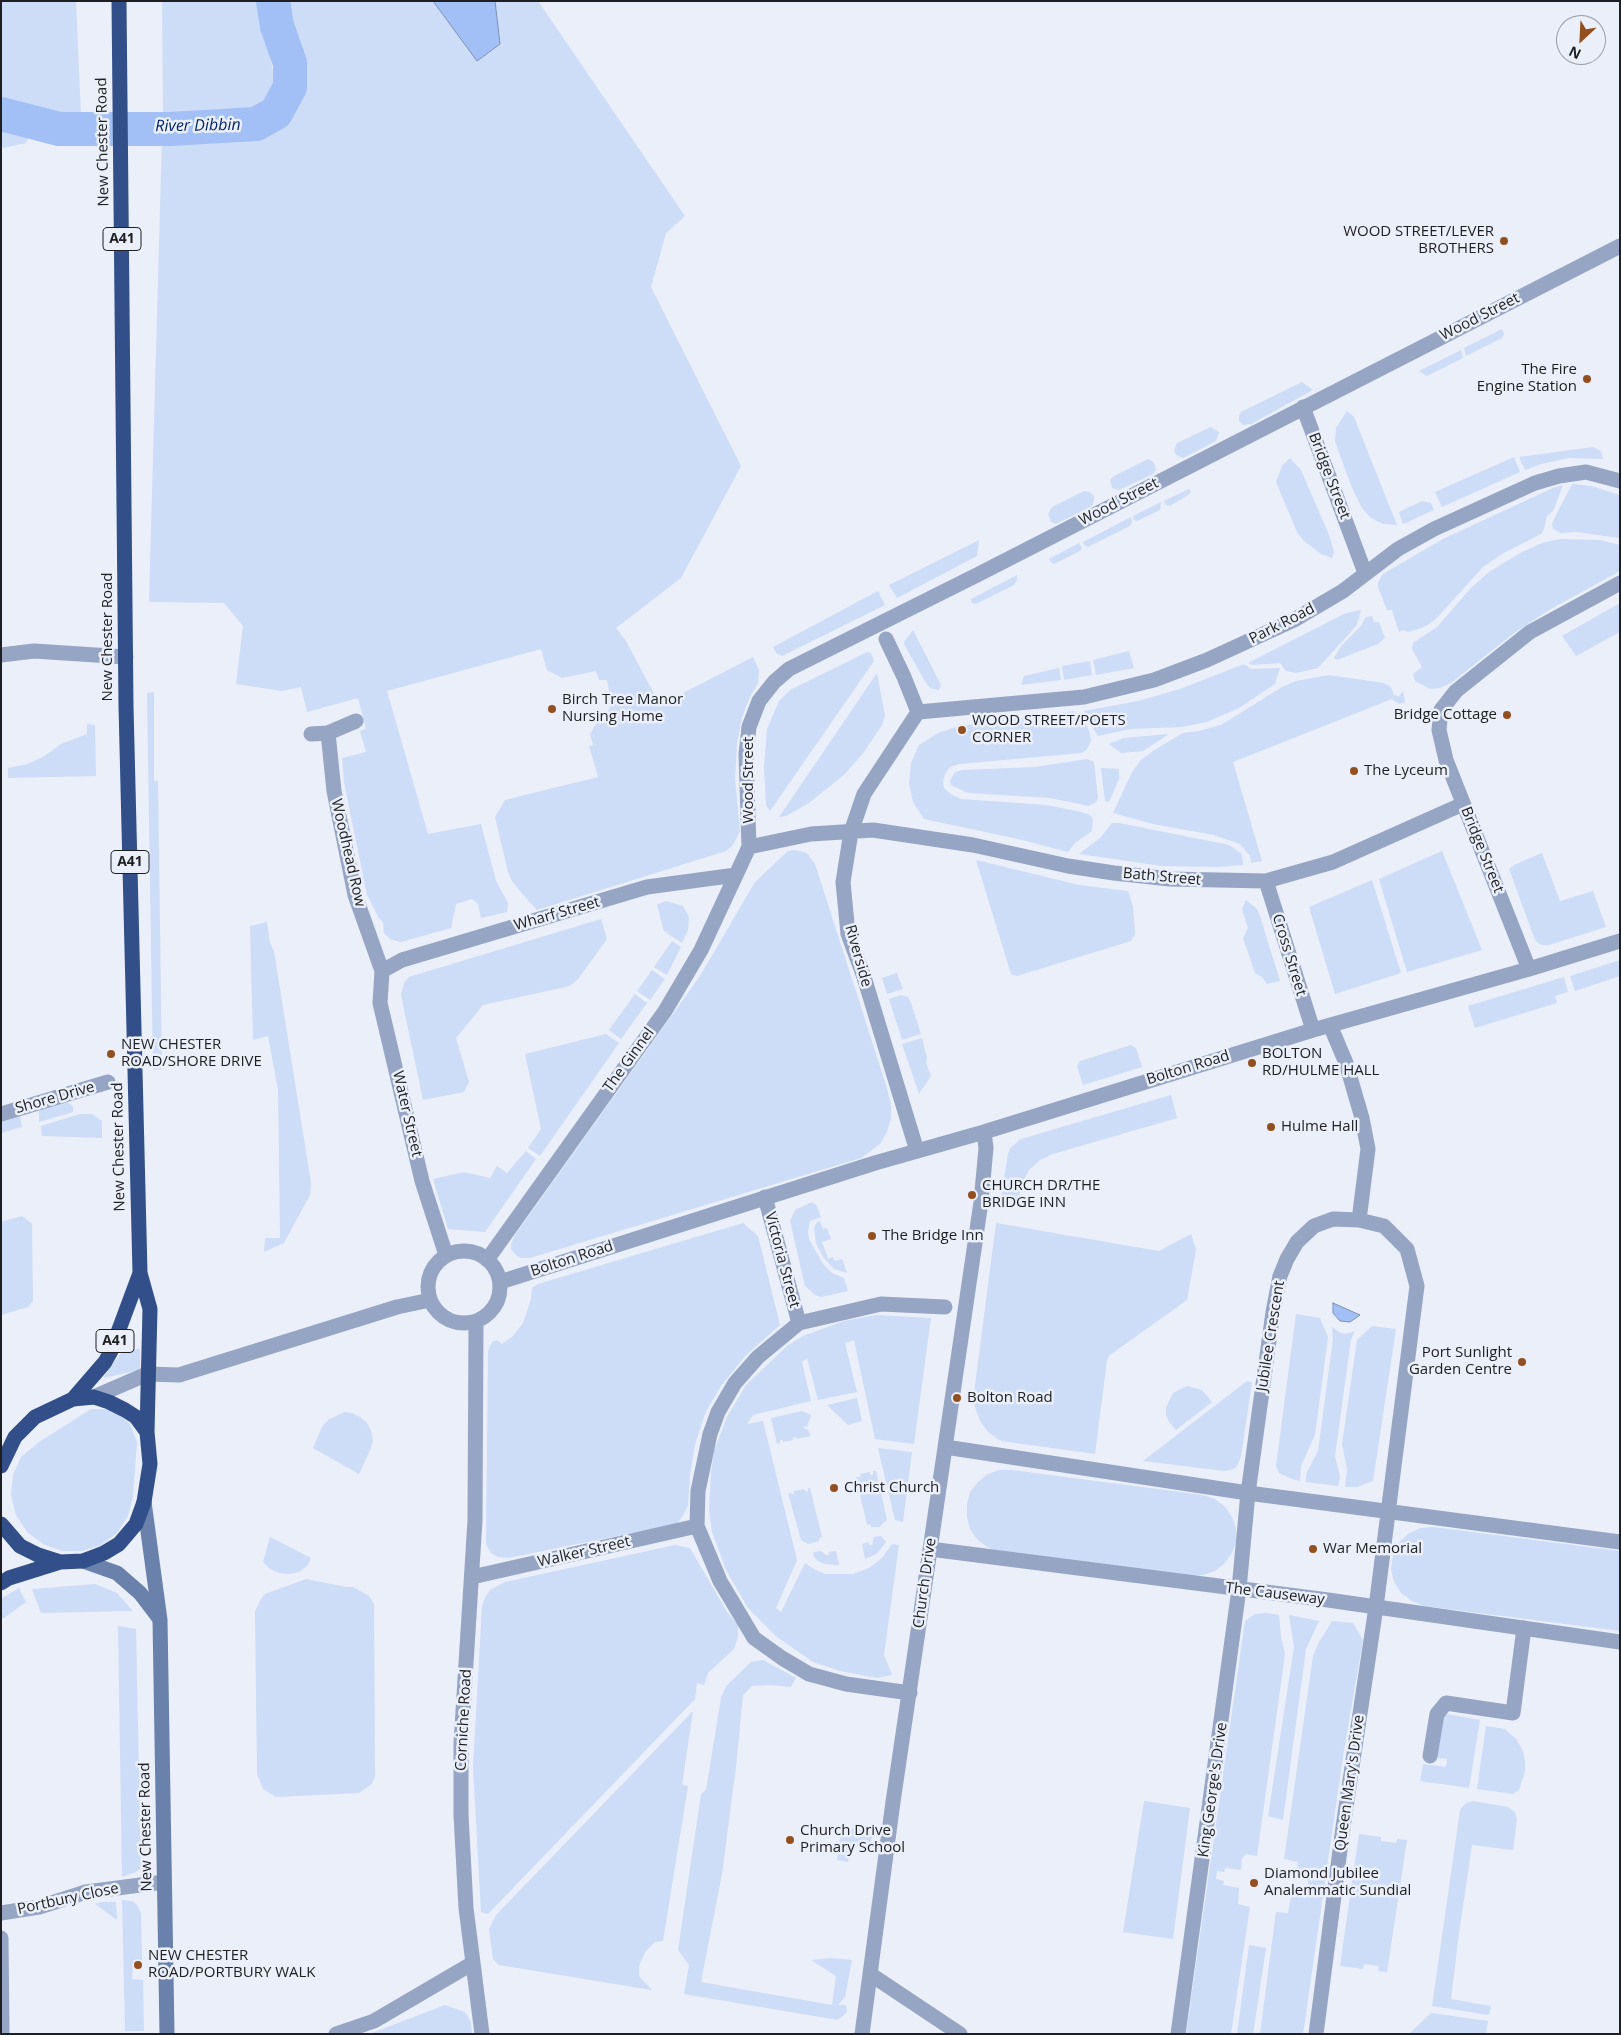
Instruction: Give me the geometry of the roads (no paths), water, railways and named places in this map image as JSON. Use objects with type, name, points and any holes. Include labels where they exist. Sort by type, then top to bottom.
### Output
[{"type":"highway","name":"New Chester Road","points":[[119,1],[126,656],[140,1273],[150,1309],[147,1432]]},
{"type":"highway","name":"New Chester Road","points":[[73,1399],[105,1362],[111,1351],[140,1273]]},
{"type":"highway","name":"A41","points":[[1,1466],[8,1438],[35,1417],[73,1399],[94,1397],[125,1410],[136,1417],[147,1432],[150,1464],[144,1502],[136,1524],[119,1544],[104,1553],[83,1561],[60,1562],[1,1582]]},
{"type":"highway","name":"A41","points":[[1,1524],[20,1546],[38,1555],[60,1562]]},
{"type":"main road","name":"New Chester Road","points":[[144,1502],[160,1620],[167,2034]]},
{"type":"main road","points":[[83,1561],[117,1573],[140,1593],[160,1620]]},
{"type":"street","name":"Wood Street","points":[[749,847],[746,754],[749,727],[759,701],[774,682],[789,669],[977,575],[1620,246]]},
{"type":"street","name":"Bridge Street","points":[[1303,407],[1366,572]]},
{"type":"street","name":"Park Road","points":[[918,712],[1084,698],[1154,680],[1207,660],[1294,620],[1343,591],[1398,548],[1535,483],[1559,476],[1586,472],[1620,481]]},
{"type":"street","name":"Bridge Street","points":[[1529,969],[1446,760],[1439,730],[1441,710],[1456,691],[1530,632],[1620,583]]},
{"type":"street","points":[[886,639],[918,712]]},
{"type":"street","points":[[1,655],[34,651],[126,656]]},
{"type":"street","name":"Riverside","points":[[917,1151],[864,977],[848,934],[843,882],[851,832],[864,794],[918,712]]},
{"type":"street","points":[[311,734],[328,732],[356,721]]},
{"type":"street","name":"Woodhead Row","points":[[328,732],[334,791],[355,895],[382,971]]},
{"type":"street","name":"Bath Street","points":[[851,832],[872,830],[973,845],[1068,866],[1170,879],[1266,881],[1333,862],[1463,804]]},
{"type":"street","points":[[749,847],[811,834],[851,832]]},
{"type":"street","name":"The Ginnel","points":[[488,1260],[665,1011],[701,950],[749,847]]},
{"type":"street","name":"Wharf Street","points":[[382,971],[402,960],[647,887],[736,875]]},
{"type":"street","name":"Cross Street","points":[[1266,881],[1312,1030]]},
{"type":"street","name":"Bolton Road","points":[[500,1282],[765,1197],[984,1132],[1312,1030],[1529,969],[1620,941]]},
{"type":"street","name":"Water Street","points":[[382,971],[380,1003],[422,1181],[446,1255]]},
{"type":"street","points":[[1330,1025],[1346,1063],[1362,1118],[1368,1149],[1359,1220]]},
{"type":"street","name":"Shore Drive","points":[[1,1114],[108,1082]]},
{"type":"street","name":"Church Drive","points":[[862,2034],[893,1802],[981,1202],[986,1148],[984,1132]]},
{"type":"street","name":"Victoria Street","points":[[765,1197],[799,1323]]},
{"type":"street","name":"Jubilee Crescent","points":[[1243,1547],[1248,1493],[1273,1312],[1280,1276],[1287,1259],[1298,1242],[1314,1226],[1333,1219],[1359,1220],[1384,1226],[1407,1249],[1417,1286],[1381,1562]]},
{"type":"street","points":[[468,1251],[488,1260],[497,1272],[500,1292],[496,1304],[485,1317],[476,1322],[455,1323],[443,1317],[430,1300],[428,1283],[430,1273],[446,1255],[468,1251]]},
{"type":"street","points":[[94,1397],[148,1374],[179,1375],[397,1307],[430,1300]]},
{"type":"street","points":[[910,1693],[846,1684],[809,1674],[754,1638],[720,1581],[697,1526],[698,1491],[710,1434],[718,1412],[735,1383],[758,1357],[799,1323],[881,1304],[945,1307]]},
{"type":"street","name":"Corniche Road","points":[[476,1322],[475,1520],[461,1743],[460,1815],[466,1908],[482,2034]]},
{"type":"street","points":[[945,1447],[1248,1493],[1620,1542]]},
{"type":"street","name":"Walker Street","points":[[472,1577],[697,1526]]},
{"type":"street","name":"King George's Drive","points":[[1178,2034],[1239,1589],[1243,1547]]},
{"type":"street","name":"The Causeway","points":[[930,1549],[1376,1607],[1620,1642]]},
{"type":"street","name":"Queen Mary's Drive","points":[[1316,2034],[1381,1562]]},
{"type":"street","points":[[1430,1756],[1437,1714],[1446,1703],[1513,1713],[1524,1628]]},
{"type":"street","name":"Portbury Close","points":[[1,1913],[39,1906],[86,1892],[164,1882]]},
{"type":"street","points":[[1,1938],[2,2034],[14,2034]]},
{"type":"street","points":[[336,2034],[374,2021],[473,1963]]},
{"type":"street","points":[[870,1974],[960,2034]]},
{"type":"water","points":[[433,1],[495,1],[500,44],[477,61]]},
{"type":"water","points":[[1333,1303],[1360,1315],[1350,1322],[1340,1321],[1333,1313]]},
{"type":"waterway","name":"River Dibbin","points":[[1,114],[59,129],[170,129],[256,124],[276,113],[290,87],[290,63],[277,26],[273,1]]},
{"type":"place","name":"WOOD STREET/LEVER BROTHERS","points":[[1504,241]]},
{"type":"place","name":"The Fire Engine Station","points":[[1587,379]]},
{"type":"place","name":"Birch Tree Manor Nursing Home","points":[[552,709]]},
{"type":"place","name":"Bridge Cottage","points":[[1507,715]]},
{"type":"place","name":"WOOD STREET/POETS CORNER","points":[[962,730]]},
{"type":"place","name":"The Lyceum","points":[[1354,771]]},
{"type":"place","name":"NEW CHESTER ROAD/SHORE DRIVE","points":[[111,1054]]},
{"type":"place","name":"BOLTON RD/HULME HALL","points":[[1252,1063]]},
{"type":"place","name":"Hulme Hall","points":[[1271,1127]]},
{"type":"place","name":"CHURCH DR/THE BRIDGE INN","points":[[972,1195]]},
{"type":"place","name":"The Bridge Inn","points":[[872,1236]]},
{"type":"place","name":"Port Sunlight Garden Centre","points":[[1522,1362]]},
{"type":"place","name":"Bolton Road","points":[[957,1398]]},
{"type":"place","name":"Christ Church","points":[[834,1488]]},
{"type":"place","name":"War Memorial","points":[[1313,1549]]},
{"type":"place","name":"Church Drive Primary School","points":[[790,1840]]},
{"type":"place","name":"Diamond Jubilee Analemmatic Sundial","points":[[1254,1883]]},
{"type":"place","name":"NEW CHESTER ROAD/PORTBURY WALK","points":[[138,1965]]}]
